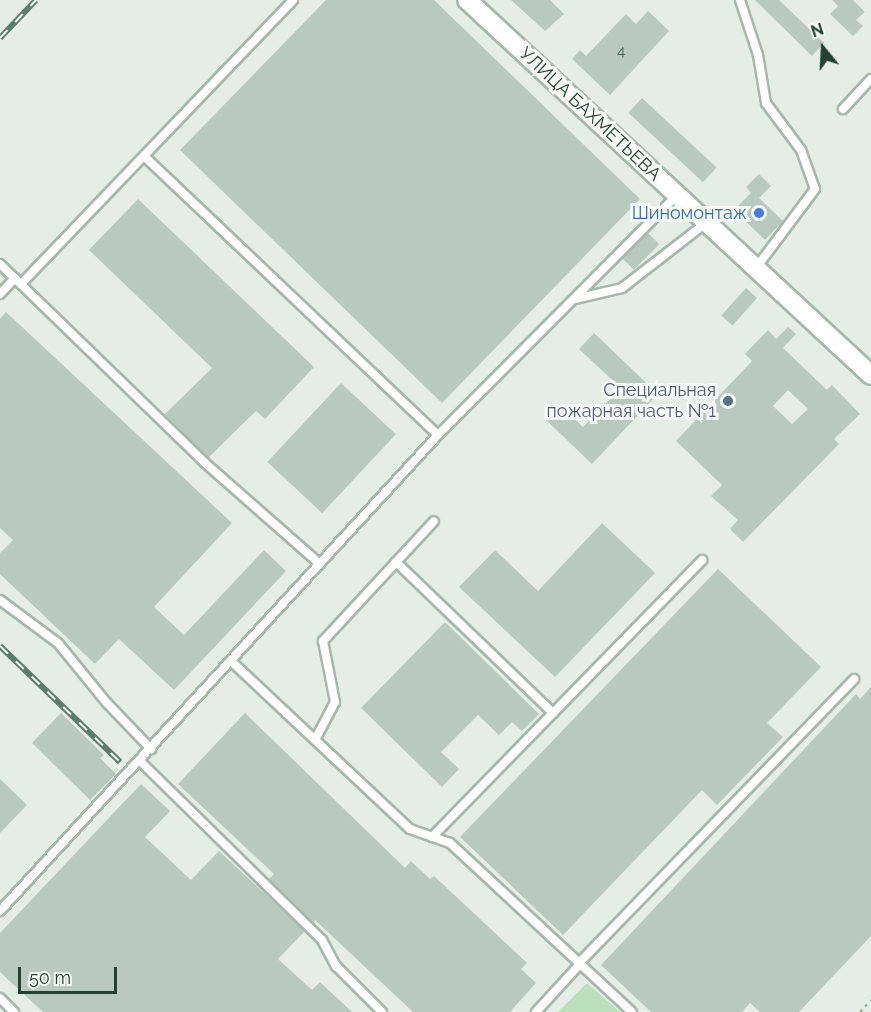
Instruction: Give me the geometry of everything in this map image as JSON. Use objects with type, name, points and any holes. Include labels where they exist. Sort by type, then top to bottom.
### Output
[{"type":"street","name":"УЛИЦА БАХМЕТЬЕВА","points":[[467,0],[871,375]]},
{"type":"lane","points":[[0,294],[18,281],[144,156],[293,0]]},
{"type":"lane","points":[[740,0],[758,56],[766,103],[801,150],[815,189],[756,268]]},
{"type":"lane","points":[[843,109],[871,80]]},
{"type":"lane","points":[[144,156],[438,435]]},
{"type":"lane","points":[[0,911],[152,749],[438,435],[677,195]]},
{"type":"lane","points":[[573,299],[622,288],[707,222]]},
{"type":"lane","points":[[0,264],[206,463],[320,564]]},
{"type":"lane","points":[[315,740],[335,702],[324,641],[434,521]]},
{"type":"lane","points":[[432,837],[702,560]]},
{"type":"lane","points":[[396,562],[553,712]]},
{"type":"lane","points":[[0,600],[58,644],[107,703],[152,749]]},
{"type":"lane","points":[[231,661],[410,829],[450,843],[632,1012]]},
{"type":"lane","points":[[536,1012],[580,963],[854,679]]},
{"type":"lane","points":[[140,761],[322,940],[336,966],[382,1012]]},
{"type":"lane","points":[[0,998],[14,1012]]},
{"type":"path","points":[[860,1012],[871,1000]]},
{"type":"green space","points":[[587,983],[620,1012],[558,1012]]},
{"type":"building","points":[[326,0],[434,0],[640,199],[442,403],[180,150]]},
{"type":"building","points":[[511,0],[550,0],[564,14],[545,31]]},
{"type":"building","points":[[755,0],[779,0],[824,43],[812,56]]},
{"type":"building","points":[[832,0],[853,0],[865,12],[856,20],[863,26],[853,36],[830,14],[838,6]]},
{"type":"building","points":[[648,11],[669,31],[610,95],[572,59],[580,50],[586,56],[626,14],[636,24]]},
{"type":"building","points":[[642,98],[717,168],[703,182],[628,113]]},
{"type":"building","points":[[759,174],[771,186],[759,198],[783,221],[765,240],[734,210],[751,193],[746,187]]},
{"type":"building","points":[[138,199],[314,367],[265,419],[256,411],[208,458],[165,414],[212,368],[89,250]]},
{"type":"building","points":[[648,233],[659,244],[634,270],[623,258]]},
{"type":"building","points":[[746,288],[757,298],[732,326],[721,315]]},
{"type":"building","points":[[6,312],[232,523],[154,607],[184,635],[264,550],[286,571],[174,690],[119,639],[95,664],[0,574],[0,553],[13,540],[0,528],[0,319]]},
{"type":"building","points":[[788,327],[796,334],[783,348],[827,390],[832,385],[860,414],[834,439],[839,444],[743,542],[730,529],[738,520],[711,496],[722,485],[676,441],[752,361],[745,354],[768,330],[776,339]],"holes":[[[788,390],[808,409],[792,424],[773,406]]]},
{"type":"building","points":[[594,333],[658,394],[592,464],[545,419],[559,404],[583,427],[621,388],[579,349]]},
{"type":"building","points":[[341,383],[396,434],[322,513],[267,462]]},
{"type":"building","points":[[602,523],[655,573],[555,677],[459,587],[495,550],[538,591]]},
{"type":"building","points":[[718,569],[821,667],[767,723],[783,737],[717,805],[702,790],[563,935],[460,837]]},
{"type":"building","points":[[445,622],[539,714],[522,731],[512,722],[499,735],[478,715],[441,752],[459,769],[442,787],[361,708]]},
{"type":"building","points":[[871,687],[871,936],[799,1012],[760,1012],[750,1003],[742,1012],[651,1012],[601,965],[856,694],[860,699]]},
{"type":"building","points":[[61,713],[104,755],[100,758],[116,774],[90,800],[32,743]]},
{"type":"building","points":[[245,713],[405,868],[411,861],[430,879],[434,876],[527,963],[521,969],[536,983],[510,1012],[413,1012],[315,920],[313,923],[269,879],[274,874],[178,784]]},
{"type":"building","points":[[0,779],[27,805],[0,833]]},
{"type":"building","points":[[141,784],[170,811],[145,837],[191,880],[219,851],[305,931],[278,959],[312,990],[320,982],[352,1012],[43,1012],[0,972],[0,933]]},
{"type":"railway","points":[[0,38],[36,0]]},
{"type":"railway","points":[[0,646],[120,762]]},
{"type":"place","name":"Шиномонтаж","points":[[759,213]]},
{"type":"place","name":"Специальная пожарная часть №1","points":[[728,401]]}]
